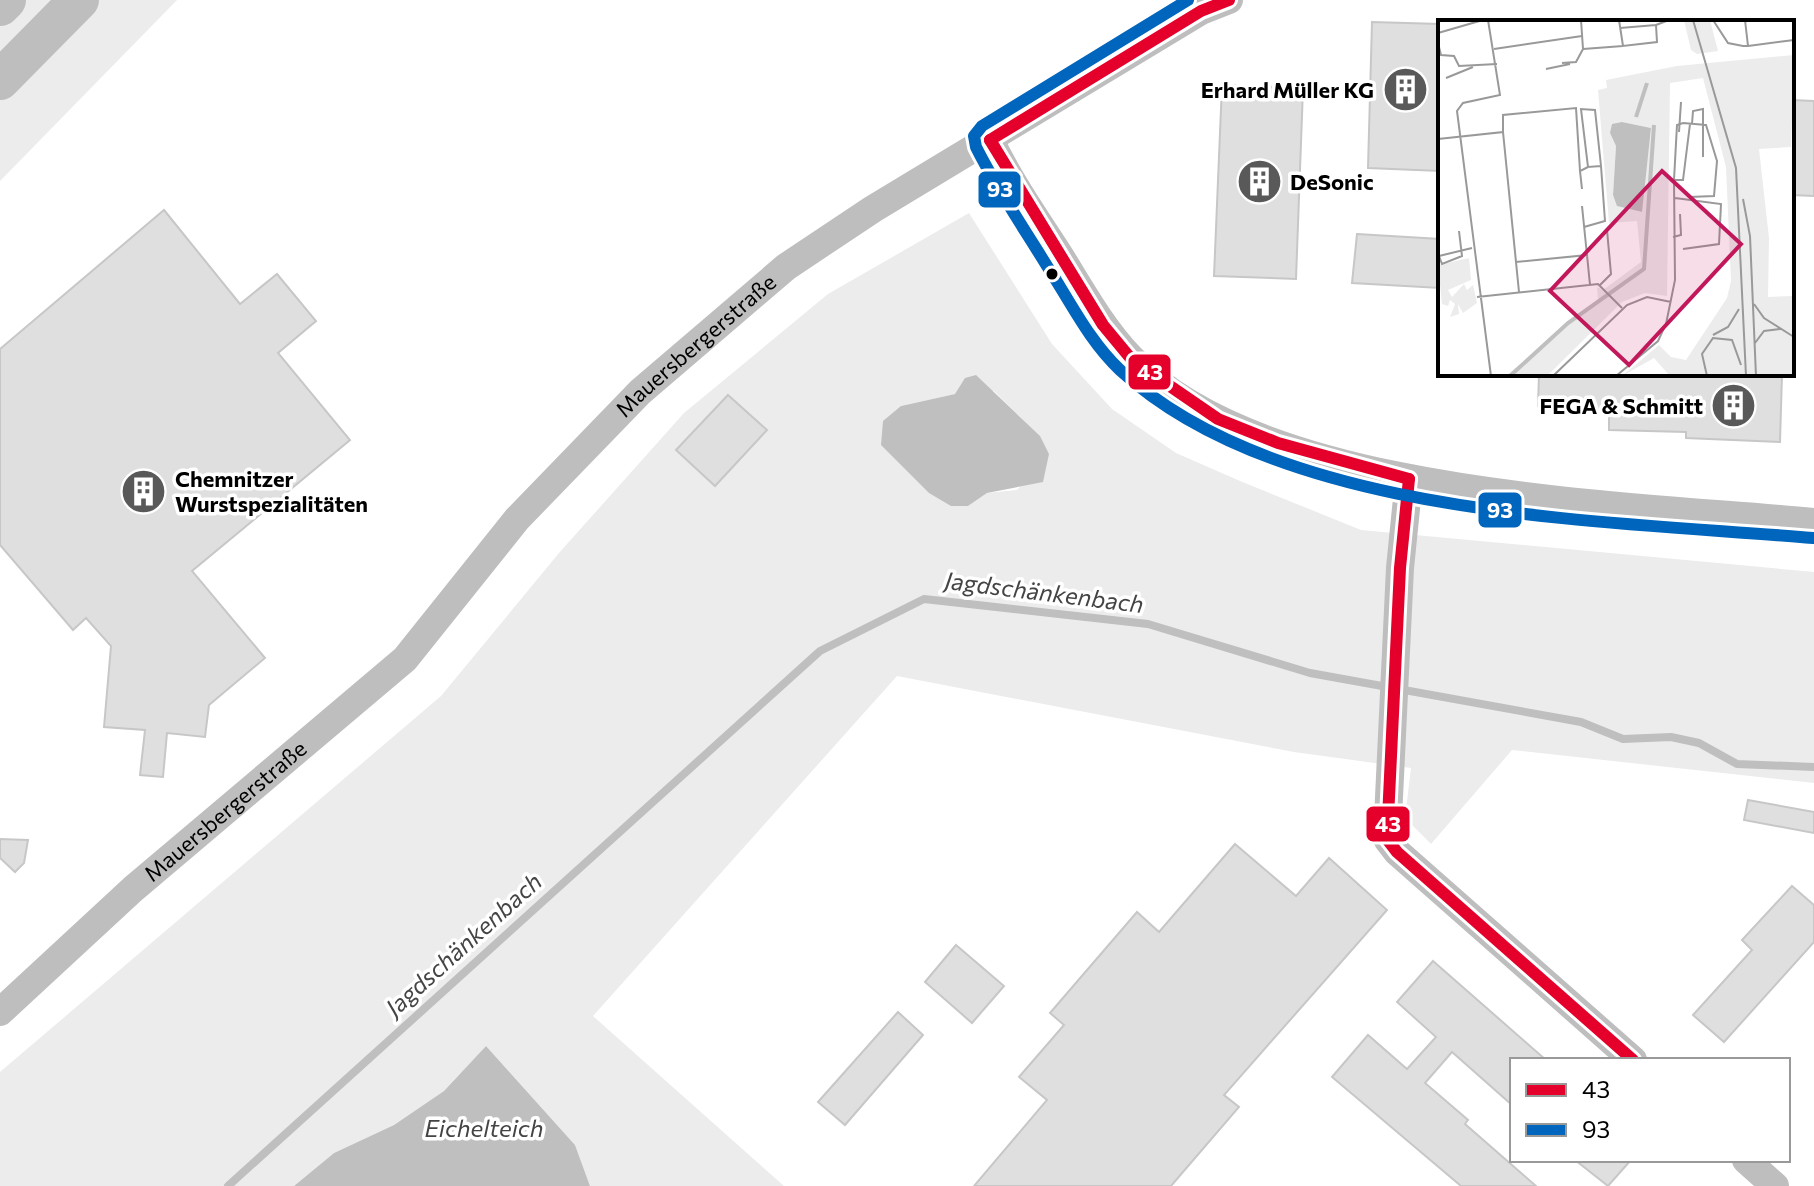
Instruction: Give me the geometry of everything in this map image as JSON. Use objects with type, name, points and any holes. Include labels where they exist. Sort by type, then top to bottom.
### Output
[{"type":"highway","points":[[0,6],[6,0]]},
{"type":"highway","points":[[0,80],[79,0]]},
{"type":"street","name":"Mauersbergerstraße","points":[[0,1012],[133,889],[405,659],[445,605],[517,519],[640,392],[786,267],[873,209],[1201,11],[1229,0]]},
{"type":"street","points":[[990,140],[1103,325],[1132,360],[1218,419],[1278,443],[1409,479],[1814,522]]},
{"type":"street","points":[[1409,479],[1400,568],[1387,839],[1397,852],[1631,1058]]},
{"type":"street","points":[[1748,1162],[1775,1186]]},
{"type":"shaded area","points":[[0,0],[177,0],[0,181]]},
{"type":"shaded area","points":[[969,213],[1052,344],[1112,409],[1176,453],[1240,481],[1361,530],[1814,572],[1814,783],[1512,750],[1431,844],[1405,818],[1411,768],[1294,752],[897,676],[593,1016],[784,1186],[590,1186],[575,1145],[486,1046],[444,1091],[394,1125],[334,1153],[294,1186],[0,1186],[0,1072],[441,696],[559,553],[684,413],[828,294]],"holes":[[[994,391],[1039,436],[1049,454],[1017,490],[987,493],[968,506],[901,406],[955,394]]]},
{"type":"water","points":[[976,375],[1040,436],[1049,454],[1043,482],[987,493],[968,506],[951,506],[929,493],[881,445],[883,421],[901,406],[955,394],[965,378]]},
{"type":"water","name":"Eichelteich","points":[[486,1046],[575,1145],[590,1186],[294,1186],[334,1153],[394,1125],[444,1091]]},
{"type":"building","name":"Erhard Müller KG","points":[[1372,22],[1438,24],[1438,171],[1368,168]]},
{"type":"building","name":"DeSonic","points":[[1222,85],[1303,88],[1296,279],[1214,276]]},
{"type":"building","points":[[1794,100],[1814,101],[1814,196],[1794,195]]},
{"type":"building","name":"Chemnitzer Wurstspezialitäten","points":[[164,210],[240,304],[277,274],[316,321],[278,353],[350,440],[192,571],[265,658],[209,705],[205,737],[167,733],[163,777],[140,775],[145,730],[104,727],[111,646],[86,618],[73,630],[0,545],[0,349]]},
{"type":"building","points":[[1357,234],[1438,239],[1438,288],[1352,283]]},
{"type":"building","points":[[1539,376],[1782,376],[1780,442],[1686,438],[1686,432],[1609,430],[1609,409],[1538,406]]},
{"type":"building","points":[[728,395],[767,430],[715,486],[676,450]]},
{"type":"building","points":[[1748,800],[1814,812],[1814,833],[1744,820]]},
{"type":"building","points":[[0,839],[28,840],[24,863],[15,872],[0,858]]},
{"type":"building","points":[[1235,844],[1296,896],[1329,858],[1387,910],[1224,1095],[1239,1107],[1171,1186],[974,1186],[1047,1100],[1019,1077],[1064,1025],[1050,1013],[1137,912],[1159,932]]},
{"type":"building","points":[[1792,886],[1814,905],[1814,942],[1724,1042],[1693,1015],[1752,950],[1742,940]]},
{"type":"building","points":[[956,945],[1004,986],[972,1023],[925,982]]},
{"type":"building","points":[[1433,961],[1544,1058],[1510,1058],[1510,1103],[1452,1052],[1425,1083],[1468,1120],[1465,1124],[1536,1186],[1461,1186],[1332,1077],[1368,1035],[1407,1069],[1436,1037],[1397,1002]]},
{"type":"building","points":[[898,1012],[923,1035],[845,1125],[818,1102]]},
{"type":"building","points":[[1578,1162],[1629,1162],[1608,1186]]},
{"type":"waterway","name":"Jagdschänkenbach","points":[[228,1186],[820,651],[924,599],[1148,624],[1310,673],[1581,722],[1623,739],[1671,737],[1699,743],[1737,764],[1814,767]]},
{"type":"transit line","name":"93","points":[[1188,0],[982,126],[974,136],[976,147],[993,178],[1080,320],[1120,370],[1187,419],[1267,457],[1355,484],[1448,503],[1544,516],[1813,538]]},
{"type":"transit line","name":"43","points":[[990,140],[1201,11],[1229,0]]},
{"type":"transit line","name":"43","points":[[990,140],[1103,325],[1132,360],[1218,419],[1278,443],[1409,479]]},
{"type":"transit line","name":"43","points":[[1409,479],[1400,568],[1387,839],[1397,852],[1631,1058]]},
{"type":"place","name":"Erhard Müller KG","points":[[1405,90]]},
{"type":"place","name":"DeSonic","points":[[1259,182]]},
{"type":"place","name":"FEGA & Schmitt","points":[[1734,406]]},
{"type":"place","name":"Chemnitzer Wurstspezialitäten","points":[[144,492]]}]
